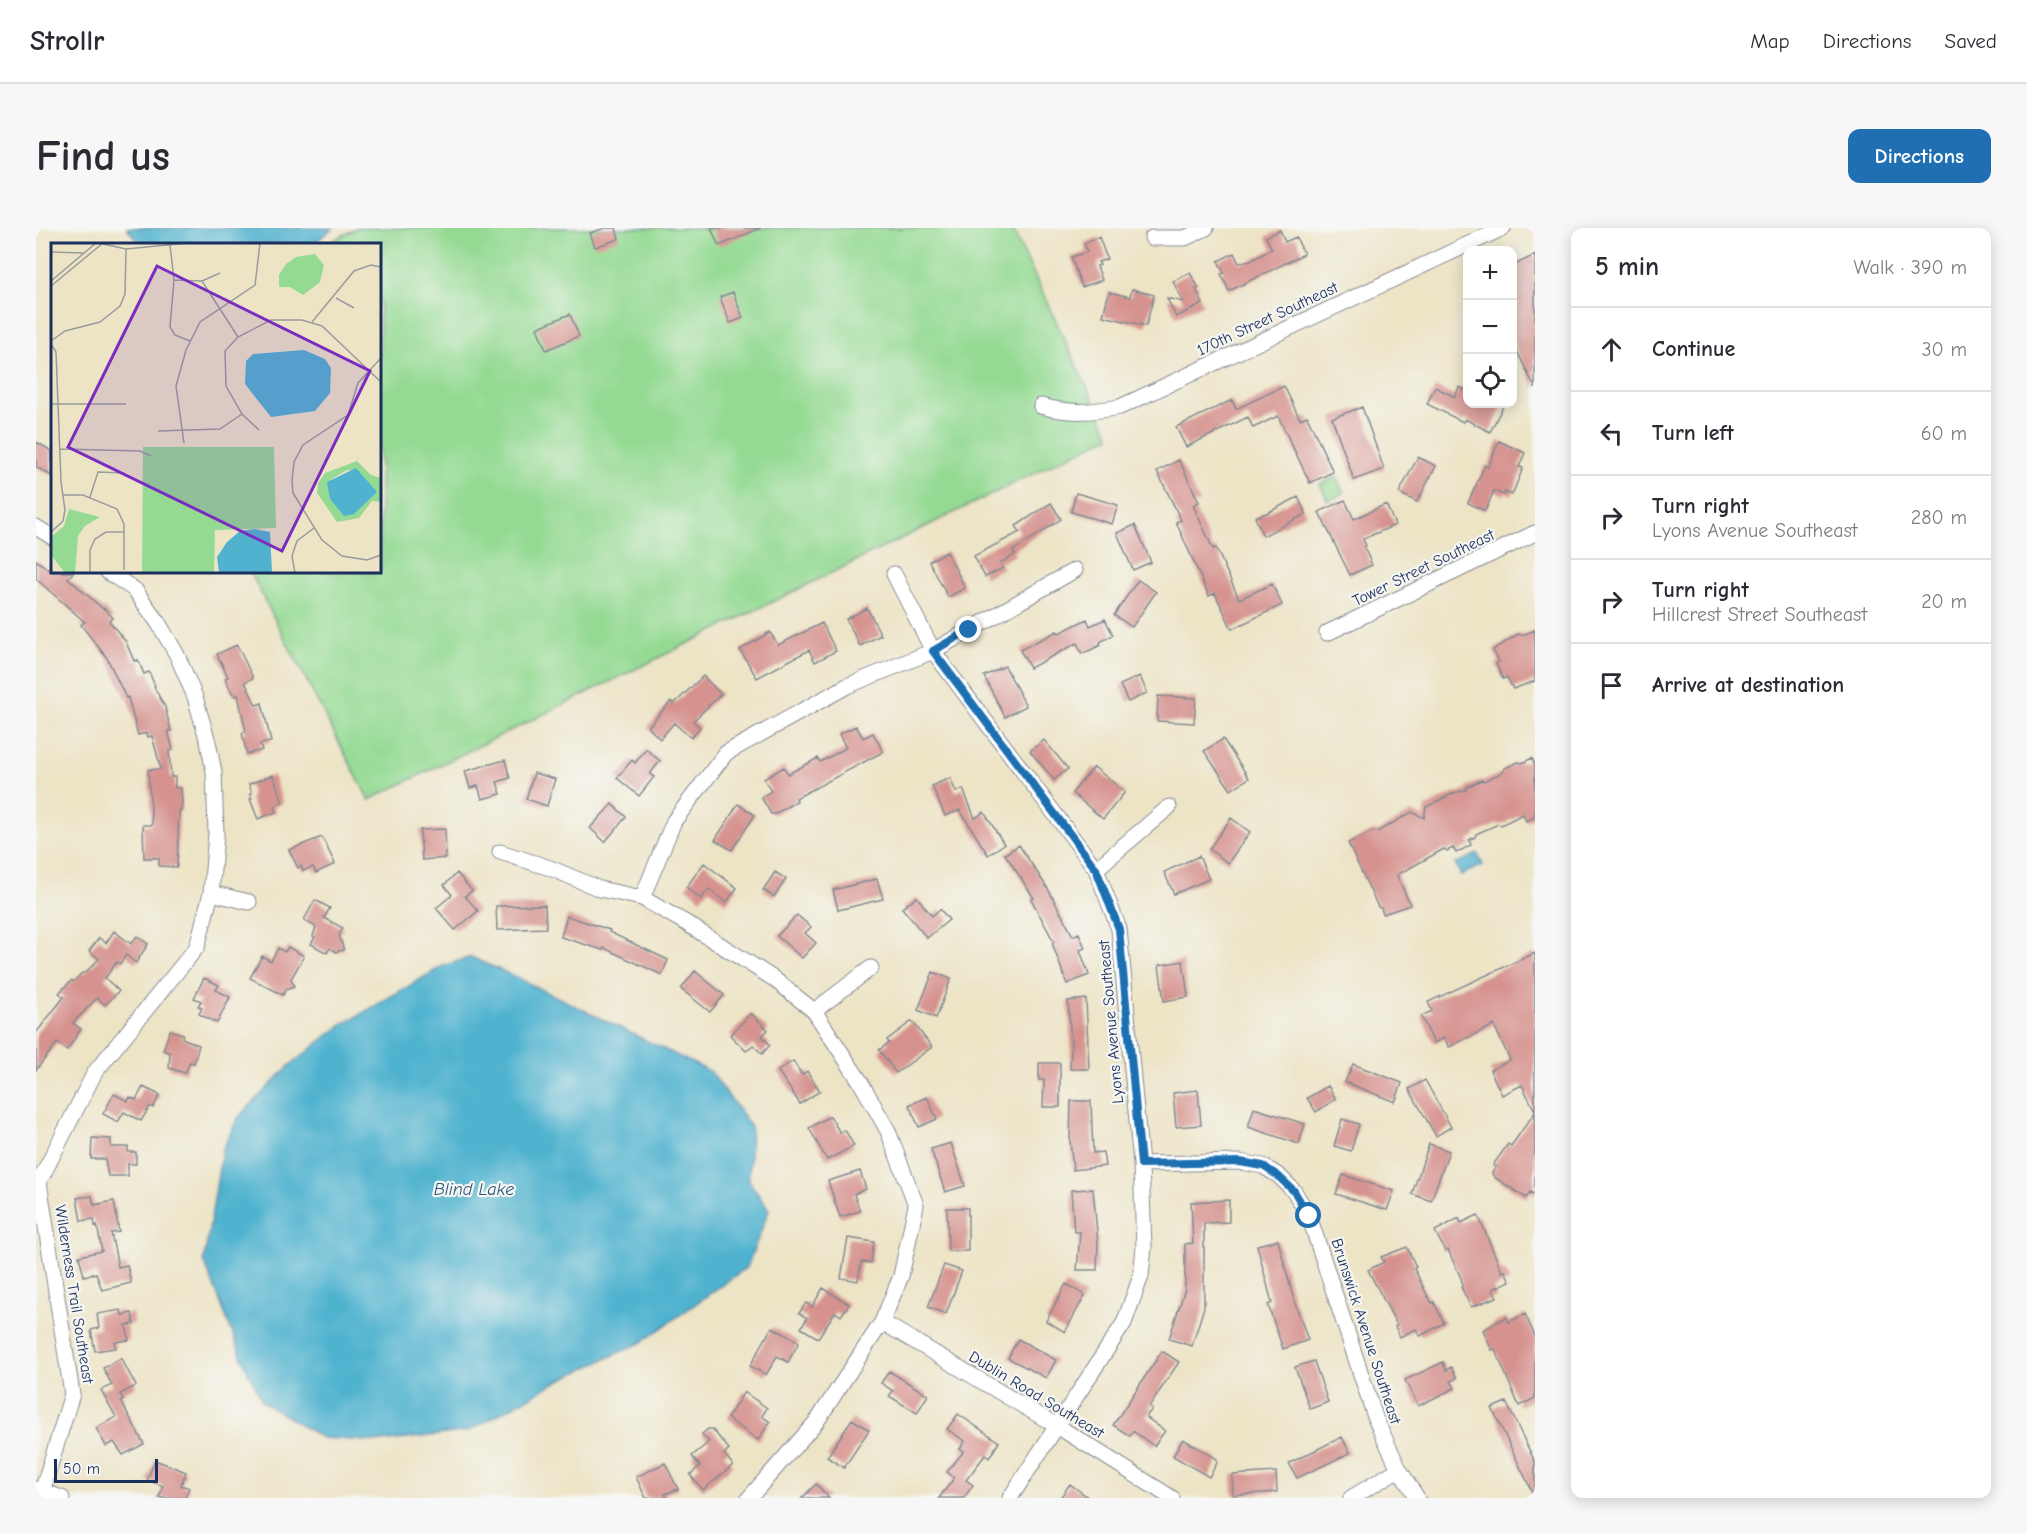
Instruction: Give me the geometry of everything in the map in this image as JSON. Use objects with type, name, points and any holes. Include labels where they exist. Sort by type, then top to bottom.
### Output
[{"type":"street","points":[[1152,238],[1185,238],[1206,228]]},
{"type":"street","name":"170th Street Southeast","points":[[1041,406],[1058,411],[1088,413],[1120,407],[1503,228]]},
{"type":"street","points":[[36,527],[51,536]]},
{"type":"street","name":"Tower Street Southeast","points":[[1327,633],[1535,533]]},
{"type":"street","points":[[642,898],[674,821],[726,753],[846,686],[933,651],[1075,570]]},
{"type":"street","name":"Wilderness Trail Southeast","points":[[39,1493],[72,1394],[39,1182],[96,1072],[197,947],[211,892],[216,834],[216,799],[208,742],[195,697],[177,655],[159,624],[135,590],[110,573]]},
{"type":"street","name":"Lyons Avenue Southeast","points":[[894,574],[933,651],[1096,869],[1119,929],[1141,1164],[1144,1247],[1141,1276],[1124,1323],[1010,1498]]},
{"type":"street","points":[[1096,869],[1169,807]]},
{"type":"street","points":[[500,852],[550,868],[600,889],[642,898],[774,979],[814,1011],[860,1081],[888,1131],[916,1205],[901,1276],[882,1322],[817,1421],[749,1498]]},
{"type":"street","points":[[211,892],[249,902]]},
{"type":"street","points":[[814,1011],[871,968]]},
{"type":"street","name":"Brunswick Avenue Southeast","points":[[1141,1164],[1240,1162],[1263,1166],[1294,1191],[1309,1216],[1376,1420],[1399,1469],[1417,1498]]},
{"type":"street","name":"Dublin Road Southeast","points":[[882,1322],[1057,1426],[1172,1498]]},
{"type":"street","points":[[1351,1498],[1399,1469]]},
{"type":"street","points":[[39,1493],[62,1498]]},
{"type":"green space","points":[[357,228],[1012,228],[1110,436],[369,800],[251,573],[381,573],[381,243],[328,243]]},
{"type":"green space","points":[[1336,477],[1344,493],[1328,501],[1320,484]]},
{"type":"water","points":[[127,228],[333,228],[314,243],[139,243]]},
{"type":"water","points":[[1478,854],[1483,865],[1461,875],[1455,864]]},
{"type":"water","name":"Blind Lake","points":[[471,957],[711,1072],[751,1127],[749,1181],[769,1210],[747,1267],[642,1342],[556,1382],[469,1431],[382,1442],[322,1438],[263,1402],[245,1365],[204,1261],[222,1150],[238,1118],[289,1066],[340,1026],[443,966]]},
{"type":"building","points":[[605,228],[616,228],[619,239],[595,247],[590,233]]},
{"type":"building","points":[[711,228],[761,228],[719,246]]},
{"type":"building","points":[[1280,230],[1285,242],[1296,237],[1304,254],[1229,291],[1218,261],[1234,253],[1239,263],[1250,261],[1272,249],[1266,237]]},
{"type":"building","points":[[1099,237],[1107,259],[1098,262],[1100,265],[1097,266],[1102,280],[1082,287],[1071,257],[1087,252],[1084,243]]},
{"type":"building","points":[[1535,255],[1535,388],[1517,351],[1517,264]]},
{"type":"building","points":[[1190,273],[1199,288],[1196,289],[1203,304],[1176,317],[1167,298],[1183,302],[1173,281]]},
{"type":"building","points":[[1132,289],[1154,295],[1146,326],[1103,316],[1109,292],[1130,297]]},
{"type":"building","points":[[733,292],[743,318],[730,323],[720,297]]},
{"type":"building","points":[[570,314],[579,336],[546,350],[537,328]]},
{"type":"building","points":[[1284,386],[1300,419],[1307,416],[1333,472],[1310,483],[1278,416],[1253,428],[1248,417],[1186,447],[1176,427],[1232,400],[1236,409]]},
{"type":"building","points":[[1435,387],[1455,397],[1459,387],[1463,389],[1463,408],[1502,408],[1490,432],[1465,419],[1463,422],[1427,404]]},
{"type":"building","points":[[1362,407],[1384,469],[1354,480],[1332,418]]},
{"type":"building","points":[[1499,441],[1525,453],[1519,467],[1523,468],[1512,495],[1494,491],[1485,511],[1468,503]]},
{"type":"building","points":[[36,442],[51,450],[51,475],[36,467]]},
{"type":"building","points":[[1418,457],[1436,466],[1417,502],[1399,493]]},
{"type":"building","points":[[1179,460],[1199,502],[1193,505],[1239,599],[1272,584],[1282,605],[1232,629],[1215,593],[1209,596],[1176,522],[1181,520],[1157,471]]},
{"type":"building","points":[[1076,493],[1118,505],[1112,524],[1071,512]]},
{"type":"building","points":[[1298,497],[1306,514],[1263,536],[1255,517]]},
{"type":"building","points":[[1345,500],[1354,519],[1386,504],[1395,525],[1363,539],[1372,565],[1350,575],[1319,512]]},
{"type":"building","points":[[1051,503],[1061,519],[1013,551],[1015,555],[1000,563],[1003,568],[985,577],[974,556],[1020,532],[1016,526]]},
{"type":"building","points":[[1135,525],[1151,562],[1133,570],[1117,533]]},
{"type":"building","points":[[947,552],[965,588],[948,597],[929,561]]},
{"type":"building","points":[[36,560],[51,573],[73,573],[68,578],[113,618],[109,621],[126,642],[134,661],[138,660],[144,674],[149,672],[165,707],[171,731],[168,731],[173,750],[169,751],[171,777],[175,777],[175,788],[181,788],[182,804],[181,811],[179,811],[177,867],[159,866],[159,858],[144,858],[143,825],[152,825],[148,770],[161,769],[152,736],[148,737],[147,733],[138,735],[128,697],[126,698],[107,658],[81,625],[85,622],[36,579]]},
{"type":"building","points":[[1138,580],[1156,592],[1132,627],[1114,615]]},
{"type":"building","points":[[867,608],[881,635],[860,646],[846,619]]},
{"type":"building","points":[[1087,619],[1090,626],[1105,619],[1113,635],[1100,642],[1101,645],[1082,654],[1077,643],[1030,668],[1020,650]]},
{"type":"building","points":[[822,623],[836,651],[815,662],[809,650],[757,678],[740,650],[770,632],[778,645]]},
{"type":"building","points":[[1535,630],[1535,681],[1513,689],[1507,677],[1503,679],[1493,650],[1518,634],[1522,635]]},
{"type":"building","points":[[237,645],[253,678],[245,682],[256,705],[262,703],[271,742],[260,744],[262,750],[247,754],[242,733],[246,732],[238,695],[235,696],[231,691],[225,678],[228,677],[217,654]]},
{"type":"building","points":[[1005,666],[1026,706],[1005,717],[984,676]]},
{"type":"building","points":[[703,676],[721,694],[693,721],[700,727],[691,738],[674,723],[660,739],[648,727],[671,701],[674,704]]},
{"type":"building","points":[[1140,676],[1147,693],[1128,702],[1120,685]]},
{"type":"building","points":[[1158,696],[1196,698],[1194,723],[1157,721]]},
{"type":"building","points":[[856,726],[863,738],[873,733],[883,752],[796,798],[797,801],[775,814],[771,814],[761,797],[771,791],[764,779],[784,767],[788,774],[818,758],[820,762],[846,748],[839,734]]},
{"type":"building","points":[[1223,739],[1249,778],[1231,790],[1204,751]]},
{"type":"building","points":[[1044,740],[1068,769],[1054,780],[1030,751]]},
{"type":"building","points":[[646,749],[660,761],[650,774],[654,777],[639,796],[617,778],[632,760],[635,763]]},
{"type":"building","points":[[1532,758],[1535,765],[1535,817],[1526,821],[1523,814],[1501,825],[1498,824],[1476,834],[1469,840],[1471,845],[1456,853],[1453,848],[1447,851],[1444,849],[1397,875],[1410,905],[1383,914],[1348,843],[1373,831],[1377,832],[1412,812],[1424,818],[1426,807],[1454,793],[1466,790],[1467,787],[1481,780],[1484,781],[1503,772],[1505,768]]},
{"type":"building","points":[[505,760],[510,778],[497,782],[501,794],[482,799],[478,786],[470,788],[465,771]]},
{"type":"building","points":[[1094,767],[1125,792],[1103,819],[1072,793]]},
{"type":"building","points":[[534,773],[555,779],[547,806],[526,799]]},
{"type":"building","points":[[273,775],[283,803],[274,806],[276,812],[258,819],[250,799],[252,793],[249,784]]},
{"type":"building","points":[[950,778],[956,792],[963,789],[975,818],[984,812],[1004,844],[988,855],[960,810],[945,816],[932,786]]},
{"type":"building","points":[[612,804],[626,817],[605,842],[590,828]]},
{"type":"building","points":[[738,804],[755,815],[732,850],[715,840]]},
{"type":"building","points":[[1231,818],[1250,832],[1228,863],[1209,849]]},
{"type":"building","points":[[445,829],[446,858],[422,860],[420,830]]},
{"type":"building","points":[[322,837],[335,864],[316,873],[313,867],[303,871],[301,866],[298,868],[289,850]]},
{"type":"building","points":[[1019,845],[1048,889],[1073,936],[1079,933],[1085,948],[1080,950],[1089,975],[1067,984],[1052,943],[1054,942],[1031,899],[1034,898],[1005,854]]},
{"type":"building","points":[[1199,856],[1209,879],[1174,894],[1164,872]]},
{"type":"building","points":[[704,863],[737,888],[726,903],[709,889],[701,899],[686,887]]},
{"type":"building","points":[[775,872],[786,879],[774,897],[763,890]]},
{"type":"building","points":[[457,873],[472,891],[465,896],[478,911],[455,930],[436,908],[452,895],[444,885]]},
{"type":"building","points":[[877,879],[883,899],[838,910],[833,890]]},
{"type":"building","points":[[917,897],[932,916],[940,909],[949,920],[927,938],[902,908]]},
{"type":"building","points":[[315,900],[330,908],[324,918],[343,928],[339,935],[344,950],[336,952],[330,948],[327,953],[311,944],[315,937],[313,936],[316,927],[304,920]]},
{"type":"building","points":[[545,905],[546,928],[497,930],[496,906]]},
{"type":"building","points":[[797,915],[811,927],[805,933],[816,943],[802,958],[777,936]]},
{"type":"building","points":[[567,916],[610,930],[609,932],[668,960],[662,975],[604,948],[603,950],[561,937]]},
{"type":"building","points":[[114,931],[131,944],[137,936],[148,944],[136,963],[126,955],[120,964],[117,962],[105,978],[119,991],[105,1005],[97,998],[73,1023],[81,1029],[67,1050],[57,1043],[36,1070],[36,1033],[64,997],[59,993],[99,959],[89,951],[99,938],[106,943]]},
{"type":"building","points":[[288,947],[304,956],[291,979],[294,986],[286,989],[283,995],[250,978],[262,956],[271,961],[278,948],[285,952]]},
{"type":"building","points":[[1535,953],[1535,1111],[1522,1085],[1502,1095],[1490,1070],[1510,1060],[1494,1025],[1449,1047],[1444,1038],[1434,1043],[1421,1016],[1432,1011],[1428,1002]]},
{"type":"building","points":[[1183,961],[1188,997],[1164,1001],[1159,965]]},
{"type":"building","points":[[695,971],[724,995],[710,1012],[681,989]]},
{"type":"building","points":[[933,972],[951,979],[936,1018],[918,1010]]},
{"type":"building","points":[[204,978],[219,985],[216,990],[230,997],[217,1023],[199,1014],[202,1008],[198,1006],[201,1001],[194,998]]},
{"type":"building","points":[[1086,999],[1089,1069],[1070,1069],[1068,1001]]},
{"type":"building","points":[[751,1013],[768,1030],[762,1036],[770,1045],[762,1054],[753,1045],[746,1051],[730,1035]]},
{"type":"building","points":[[912,1021],[932,1047],[896,1073],[879,1050],[889,1043],[887,1040]]},
{"type":"building","points":[[170,1030],[183,1034],[182,1038],[199,1045],[194,1063],[190,1062],[185,1073],[169,1068],[170,1053],[163,1050]]},
{"type":"building","points":[[793,1061],[802,1075],[807,1071],[820,1091],[800,1104],[778,1071]]},
{"type":"building","points":[[1039,1063],[1060,1063],[1060,1107],[1043,1107],[1044,1080],[1039,1080]]},
{"type":"building","points":[[1353,1064],[1402,1083],[1395,1102],[1345,1082]]},
{"type":"building","points":[[1425,1080],[1451,1127],[1436,1136],[1409,1089]]},
{"type":"building","points":[[1328,1086],[1336,1099],[1316,1112],[1307,1098]]},
{"type":"building","points":[[143,1087],[160,1095],[153,1108],[150,1106],[141,1121],[124,1112],[118,1122],[103,1114],[114,1094],[128,1101],[130,1097],[136,1100]]},
{"type":"building","points":[[1198,1090],[1201,1125],[1176,1127],[1173,1093]]},
{"type":"building","points":[[927,1097],[937,1119],[919,1127],[909,1105]]},
{"type":"building","points":[[1071,1101],[1091,1101],[1093,1153],[1103,1152],[1105,1166],[1073,1170],[1070,1141]]},
{"type":"building","points":[[1254,1108],[1305,1124],[1299,1144],[1248,1127]]},
{"type":"building","points":[[1535,1112],[1535,1195],[1530,1192],[1526,1198],[1494,1177],[1492,1173],[1496,1167],[1493,1165],[1508,1144],[1511,1146]]},
{"type":"building","points":[[830,1116],[840,1133],[845,1130],[854,1146],[827,1160],[809,1128]]},
{"type":"building","points":[[1342,1119],[1359,1124],[1351,1151],[1334,1146]]},
{"type":"building","points":[[92,1138],[111,1139],[111,1147],[128,1147],[128,1152],[136,1152],[136,1164],[128,1164],[128,1176],[108,1176],[105,1159],[91,1159]]},
{"type":"building","points":[[951,1143],[965,1186],[945,1192],[931,1149]]},
{"type":"building","points":[[1429,1144],[1449,1151],[1431,1201],[1412,1194]]},
{"type":"building","points":[[860,1171],[866,1189],[854,1194],[860,1211],[840,1217],[828,1181]]},
{"type":"building","points":[[1343,1175],[1394,1191],[1387,1210],[1336,1194]]},
{"type":"building","points":[[1093,1189],[1098,1243],[1097,1270],[1077,1270],[1080,1232],[1074,1232],[1071,1190]]},
{"type":"building","points":[[92,1196],[94,1205],[114,1201],[119,1232],[111,1233],[118,1267],[127,1265],[131,1283],[102,1290],[96,1273],[84,1276],[79,1256],[102,1251],[94,1219],[81,1221],[77,1198]]},
{"type":"building","points":[[1229,1200],[1229,1222],[1204,1223],[1204,1307],[1192,1346],[1169,1339],[1185,1289],[1185,1244],[1193,1243],[1191,1202]]},
{"type":"building","points":[[947,1208],[968,1208],[968,1251],[948,1251]]},
{"type":"building","points":[[1478,1215],[1502,1272],[1505,1271],[1510,1281],[1493,1289],[1497,1297],[1471,1307],[1448,1250],[1445,1251],[1435,1231],[1459,1218],[1461,1223]]},
{"type":"building","points":[[848,1238],[874,1242],[871,1263],[861,1262],[858,1281],[841,1278]]},
{"type":"building","points":[[1278,1240],[1293,1297],[1308,1340],[1283,1349],[1268,1305],[1272,1303],[1257,1245]]},
{"type":"building","points":[[1407,1247],[1428,1297],[1432,1303],[1434,1302],[1444,1323],[1420,1336],[1416,1329],[1400,1337],[1395,1326],[1397,1325],[1368,1270],[1384,1262],[1381,1257]]},
{"type":"building","points":[[944,1265],[962,1271],[946,1314],[928,1307]]},
{"type":"building","points":[[1066,1284],[1085,1295],[1065,1332],[1046,1321]]},
{"type":"building","points":[[823,1288],[849,1304],[841,1316],[835,1312],[818,1338],[801,1328],[807,1318],[799,1313],[806,1303],[812,1307]]},
{"type":"building","points":[[121,1310],[122,1315],[132,1313],[134,1324],[126,1325],[129,1340],[114,1342],[116,1348],[95,1351],[91,1330],[99,1328],[97,1314]]},
{"type":"building","points":[[1525,1314],[1535,1336],[1535,1398],[1519,1406],[1495,1349],[1492,1350],[1483,1330],[1506,1317],[1509,1322]]},
{"type":"building","points":[[772,1327],[799,1342],[788,1362],[777,1356],[766,1375],[750,1366]]},
{"type":"building","points":[[1018,1339],[1056,1360],[1046,1378],[1008,1358]]},
{"type":"building","points":[[1162,1351],[1179,1362],[1149,1407],[1152,1409],[1146,1417],[1165,1431],[1154,1446],[1133,1431],[1130,1436],[1113,1425]]},
{"type":"building","points":[[121,1358],[136,1386],[120,1394],[124,1400],[121,1401],[144,1444],[123,1455],[114,1442],[106,1446],[96,1428],[116,1417],[101,1390],[112,1385],[103,1368]]},
{"type":"building","points":[[1314,1361],[1328,1402],[1310,1409],[1295,1367]]},
{"type":"building","points":[[1443,1362],[1446,1370],[1451,1367],[1457,1378],[1451,1381],[1455,1388],[1418,1406],[1405,1380]]},
{"type":"building","points":[[889,1371],[928,1395],[917,1413],[889,1396],[893,1391],[881,1383]]},
{"type":"building","points":[[744,1392],[767,1408],[762,1416],[770,1422],[758,1440],[727,1418]]},
{"type":"building","points":[[1506,1402],[1535,1462],[1535,1498],[1492,1408]]},
{"type":"building","points":[[958,1414],[999,1442],[989,1458],[985,1455],[966,1480],[973,1485],[964,1498],[939,1498],[954,1478],[947,1472],[964,1451],[960,1449],[965,1441],[947,1429]]},
{"type":"building","points":[[852,1419],[869,1430],[844,1468],[827,1457]]},
{"type":"building","points":[[712,1429],[729,1449],[724,1454],[733,1465],[703,1490],[690,1475],[700,1466],[692,1456],[709,1442],[702,1434]]},
{"type":"building","points":[[1342,1437],[1350,1453],[1297,1478],[1289,1463]]},
{"type":"building","points":[[1183,1439],[1217,1459],[1209,1477],[1173,1456]]},
{"type":"building","points":[[155,1460],[186,1472],[181,1485],[189,1488],[185,1498],[159,1498],[163,1486],[147,1480]]},
{"type":"building","points":[[665,1463],[678,1489],[665,1494],[667,1498],[646,1498],[636,1477]]},
{"type":"building","points":[[1276,1472],[1277,1492],[1233,1495],[1232,1475]]},
{"type":"building","points":[[816,1484],[829,1498],[802,1498]]},
{"type":"building","points":[[1070,1484],[1089,1498],[1060,1498]]},
{"type":"route","points":[[969,630],[933,651],[1096,869],[1119,929],[1141,1164],[1240,1162],[1263,1166],[1294,1191],[1309,1216]]}]
